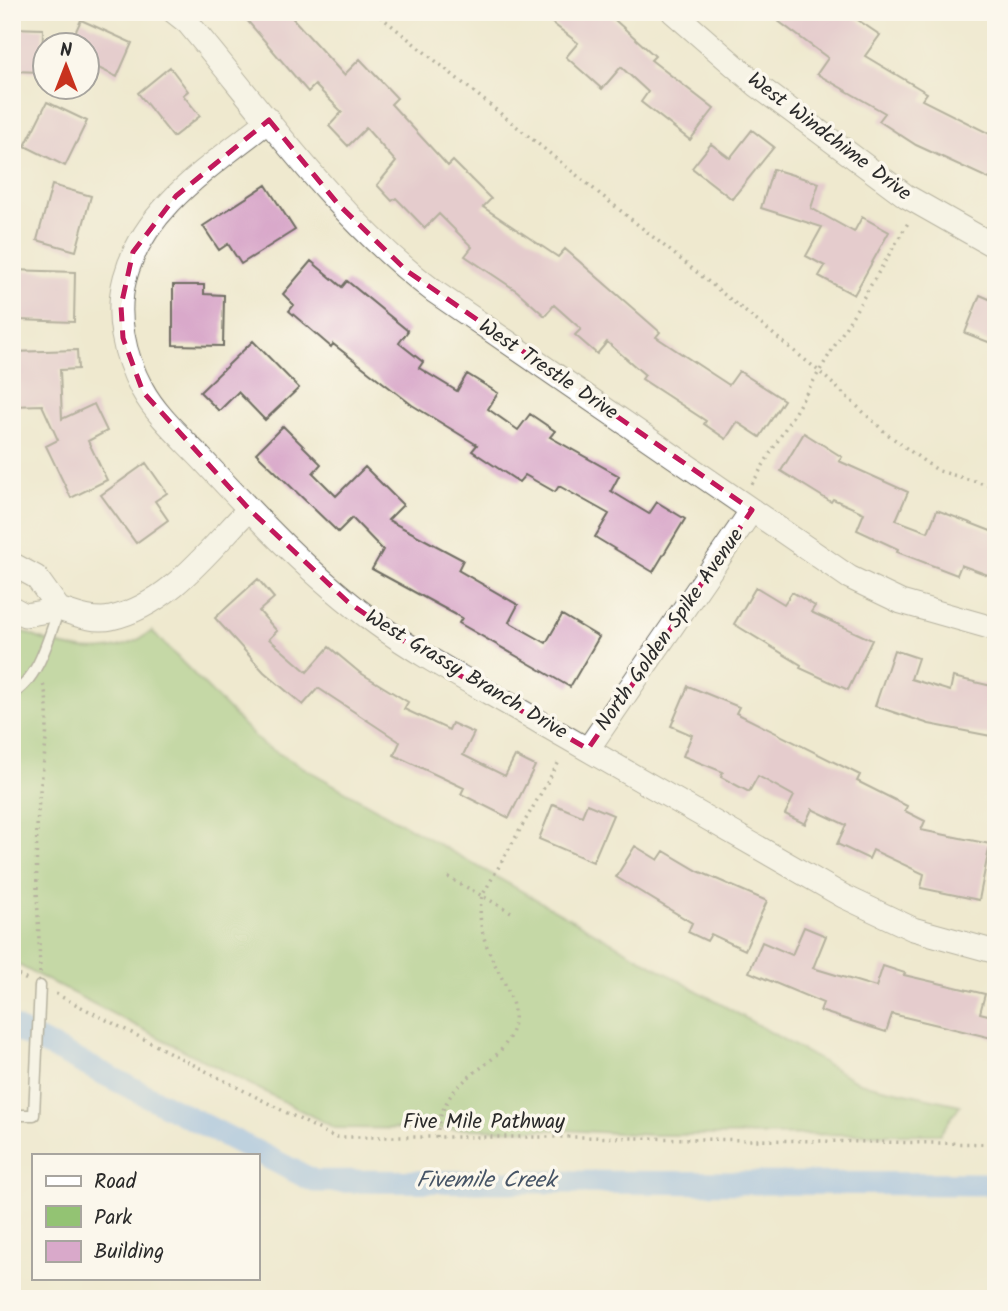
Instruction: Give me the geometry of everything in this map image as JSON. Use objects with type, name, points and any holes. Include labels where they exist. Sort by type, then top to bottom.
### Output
[{"type":"street","name":"West Trestle Drive","points":[[174,12],[188,23],[338,204],[407,271],[746,507],[874,590],[937,614],[996,629]]},
{"type":"street","name":"West Windchime Drive","points":[[673,12],[758,86],[920,204],[996,247]]},
{"type":"street","name":"West Grassy Branch Drive","points":[[269,120],[176,196],[151,223],[133,252],[124,280],[121,306],[123,338],[130,363],[143,392],[249,509],[348,602],[379,625],[580,745],[878,914],[914,929],[996,952]]},
{"type":"street","name":"North Golden Spike Avenue","points":[[580,745],[746,507]]},
{"type":"street","points":[[12,608],[25,615],[59,609],[79,616],[109,619],[163,596],[249,509]]},
{"type":"street","points":[[12,564],[36,577],[59,609]]},
{"type":"lane","points":[[12,694],[19,691],[36,666],[59,609]]},
{"type":"lane","points":[[12,1115],[34,1115],[40,986]]},
{"type":"path","points":[[374,12],[820,372],[886,433],[939,471],[996,487]]},
{"type":"path","points":[[746,507],[820,372],[920,204]]},
{"type":"path","points":[[36,666],[46,692],[38,814],[40,986]]},
{"type":"path","points":[[437,1138],[443,1106],[453,1091],[494,1057],[507,1042],[513,1026],[514,1009],[480,931],[478,911],[482,896],[580,745]]},
{"type":"path","points":[[448,877],[513,913]]},
{"type":"path","name":"Five Mile Pathway","points":[[12,972],[230,1081],[334,1138],[996,1144]]},
{"type":"highlighted area","points":[[269,120],[338,204],[407,271],[752,510],[588,749],[421,653],[348,602],[249,509],[143,392],[123,338],[121,306],[133,252],[176,196]]},
{"type":"green space","points":[[12,626],[64,646],[100,650],[135,641],[152,631],[262,744],[860,1083],[960,1105],[940,1134],[651,1135],[564,1130],[335,1128],[12,962]]},
{"type":"building","points":[[240,12],[287,12],[344,75],[360,59],[397,98],[391,104],[448,166],[453,161],[491,199],[483,207],[558,257],[565,249],[660,332],[656,337],[729,385],[739,371],[784,400],[760,437],[737,422],[726,439],[704,424],[706,421],[642,379],[645,375],[607,342],[597,354],[575,335],[581,329],[554,305],[545,316],[517,291],[465,256],[472,247],[439,214],[425,228],[396,198],[392,201],[377,185],[396,162],[366,128],[348,146],[329,126],[342,112],[315,85],[308,92]]},
{"type":"building","points":[[538,12],[606,12],[655,56],[651,60],[714,109],[690,140],[641,102],[648,92],[621,67],[602,89],[566,57],[578,43]]},
{"type":"building","points":[[766,12],[846,12],[880,35],[865,56],[927,93],[922,100],[996,137],[996,182],[916,145],[879,121],[885,113],[817,74],[828,58]]},
{"type":"building","points":[[81,20],[132,43],[117,77],[102,70],[102,32],[75,32]]},
{"type":"building","points":[[12,28],[43,29],[43,32],[32,32],[32,72],[12,71]]},
{"type":"building","points":[[170,67],[188,91],[183,95],[200,116],[173,137],[138,93]]},
{"type":"building","points":[[47,102],[87,121],[65,166],[25,146]]},
{"type":"building","points":[[752,130],[774,147],[732,199],[692,168],[711,144],[730,158]]},
{"type":"building","points":[[773,169],[819,183],[811,208],[854,232],[862,217],[889,232],[854,295],[819,276],[825,266],[806,256],[822,227],[761,208]]},
{"type":"building","points":[[52,185],[91,196],[76,251],[37,240]]},
{"type":"building","points":[[266,185],[295,230],[241,264],[228,244],[219,250],[203,226]]},
{"type":"building","points":[[311,261],[342,287],[347,281],[408,331],[399,343],[423,362],[419,368],[457,391],[467,374],[498,393],[488,409],[518,430],[530,414],[555,431],[550,437],[619,476],[611,491],[649,514],[657,502],[685,519],[653,572],[595,537],[609,514],[559,486],[555,492],[525,475],[519,482],[472,451],[477,445],[412,405],[333,344],[331,347],[289,311],[294,305],[283,294]]},
{"type":"building","points":[[12,270],[75,272],[74,322],[18,320],[18,290],[12,290]]},
{"type":"building","points":[[173,285],[204,285],[204,294],[224,295],[223,346],[173,345]]},
{"type":"building","points":[[980,295],[996,302],[996,345],[965,333]]},
{"type":"building","points":[[253,341],[299,388],[265,420],[238,392],[219,411],[200,392]]},
{"type":"building","points":[[77,350],[78,369],[60,370],[62,419],[94,404],[107,431],[88,441],[107,480],[71,498],[46,446],[58,440],[42,405],[13,406],[12,352]]},
{"type":"building","points":[[283,426],[321,464],[313,473],[336,496],[365,467],[403,505],[388,520],[463,560],[458,570],[518,605],[509,622],[546,643],[562,615],[599,637],[570,687],[459,623],[462,618],[372,569],[383,550],[352,518],[338,532],[256,453]]},
{"type":"building","points":[[804,433],[842,457],[839,461],[908,492],[896,520],[928,532],[937,510],[996,533],[996,578],[961,565],[957,575],[897,552],[898,549],[857,530],[864,513],[833,499],[831,502],[781,471]]},
{"type":"building","points":[[146,463],[167,493],[155,501],[168,520],[136,543],[101,495]]},
{"type":"building","points":[[258,579],[274,598],[259,611],[277,631],[269,639],[307,672],[329,647],[359,672],[408,702],[404,709],[449,730],[452,723],[474,733],[463,755],[505,776],[515,756],[535,766],[509,818],[461,794],[464,788],[394,755],[400,742],[318,688],[303,705],[264,672],[215,618]]},
{"type":"building","points":[[756,587],[784,604],[792,592],[815,606],[811,612],[872,640],[848,690],[800,668],[801,665],[734,624]]},
{"type":"building","points":[[894,650],[918,658],[911,679],[950,691],[953,677],[996,687],[996,737],[929,724],[875,706]]},
{"type":"building","points":[[688,686],[739,707],[736,713],[860,775],[857,781],[907,806],[905,811],[925,821],[921,830],[990,844],[979,900],[921,888],[924,874],[873,850],[869,859],[837,844],[846,825],[812,809],[805,824],[785,814],[794,796],[758,776],[749,792],[721,777],[723,772],[683,756],[692,735],[671,726]]},
{"type":"building","points":[[553,804],[582,816],[587,804],[613,815],[593,862],[539,839]]},
{"type":"building","points":[[635,846],[658,860],[664,851],[698,871],[767,901],[745,950],[711,934],[707,941],[688,932],[692,923],[616,877]]},
{"type":"building","points":[[804,927],[826,936],[813,968],[876,987],[883,966],[905,973],[904,975],[985,994],[980,1013],[996,1017],[996,1039],[892,1014],[886,1032],[820,1011],[823,1003],[749,972],[762,942],[792,955]]},
{"type":"waterway","name":"Fivemile Creek","points":[[12,1027],[314,1181],[996,1184]]}]
